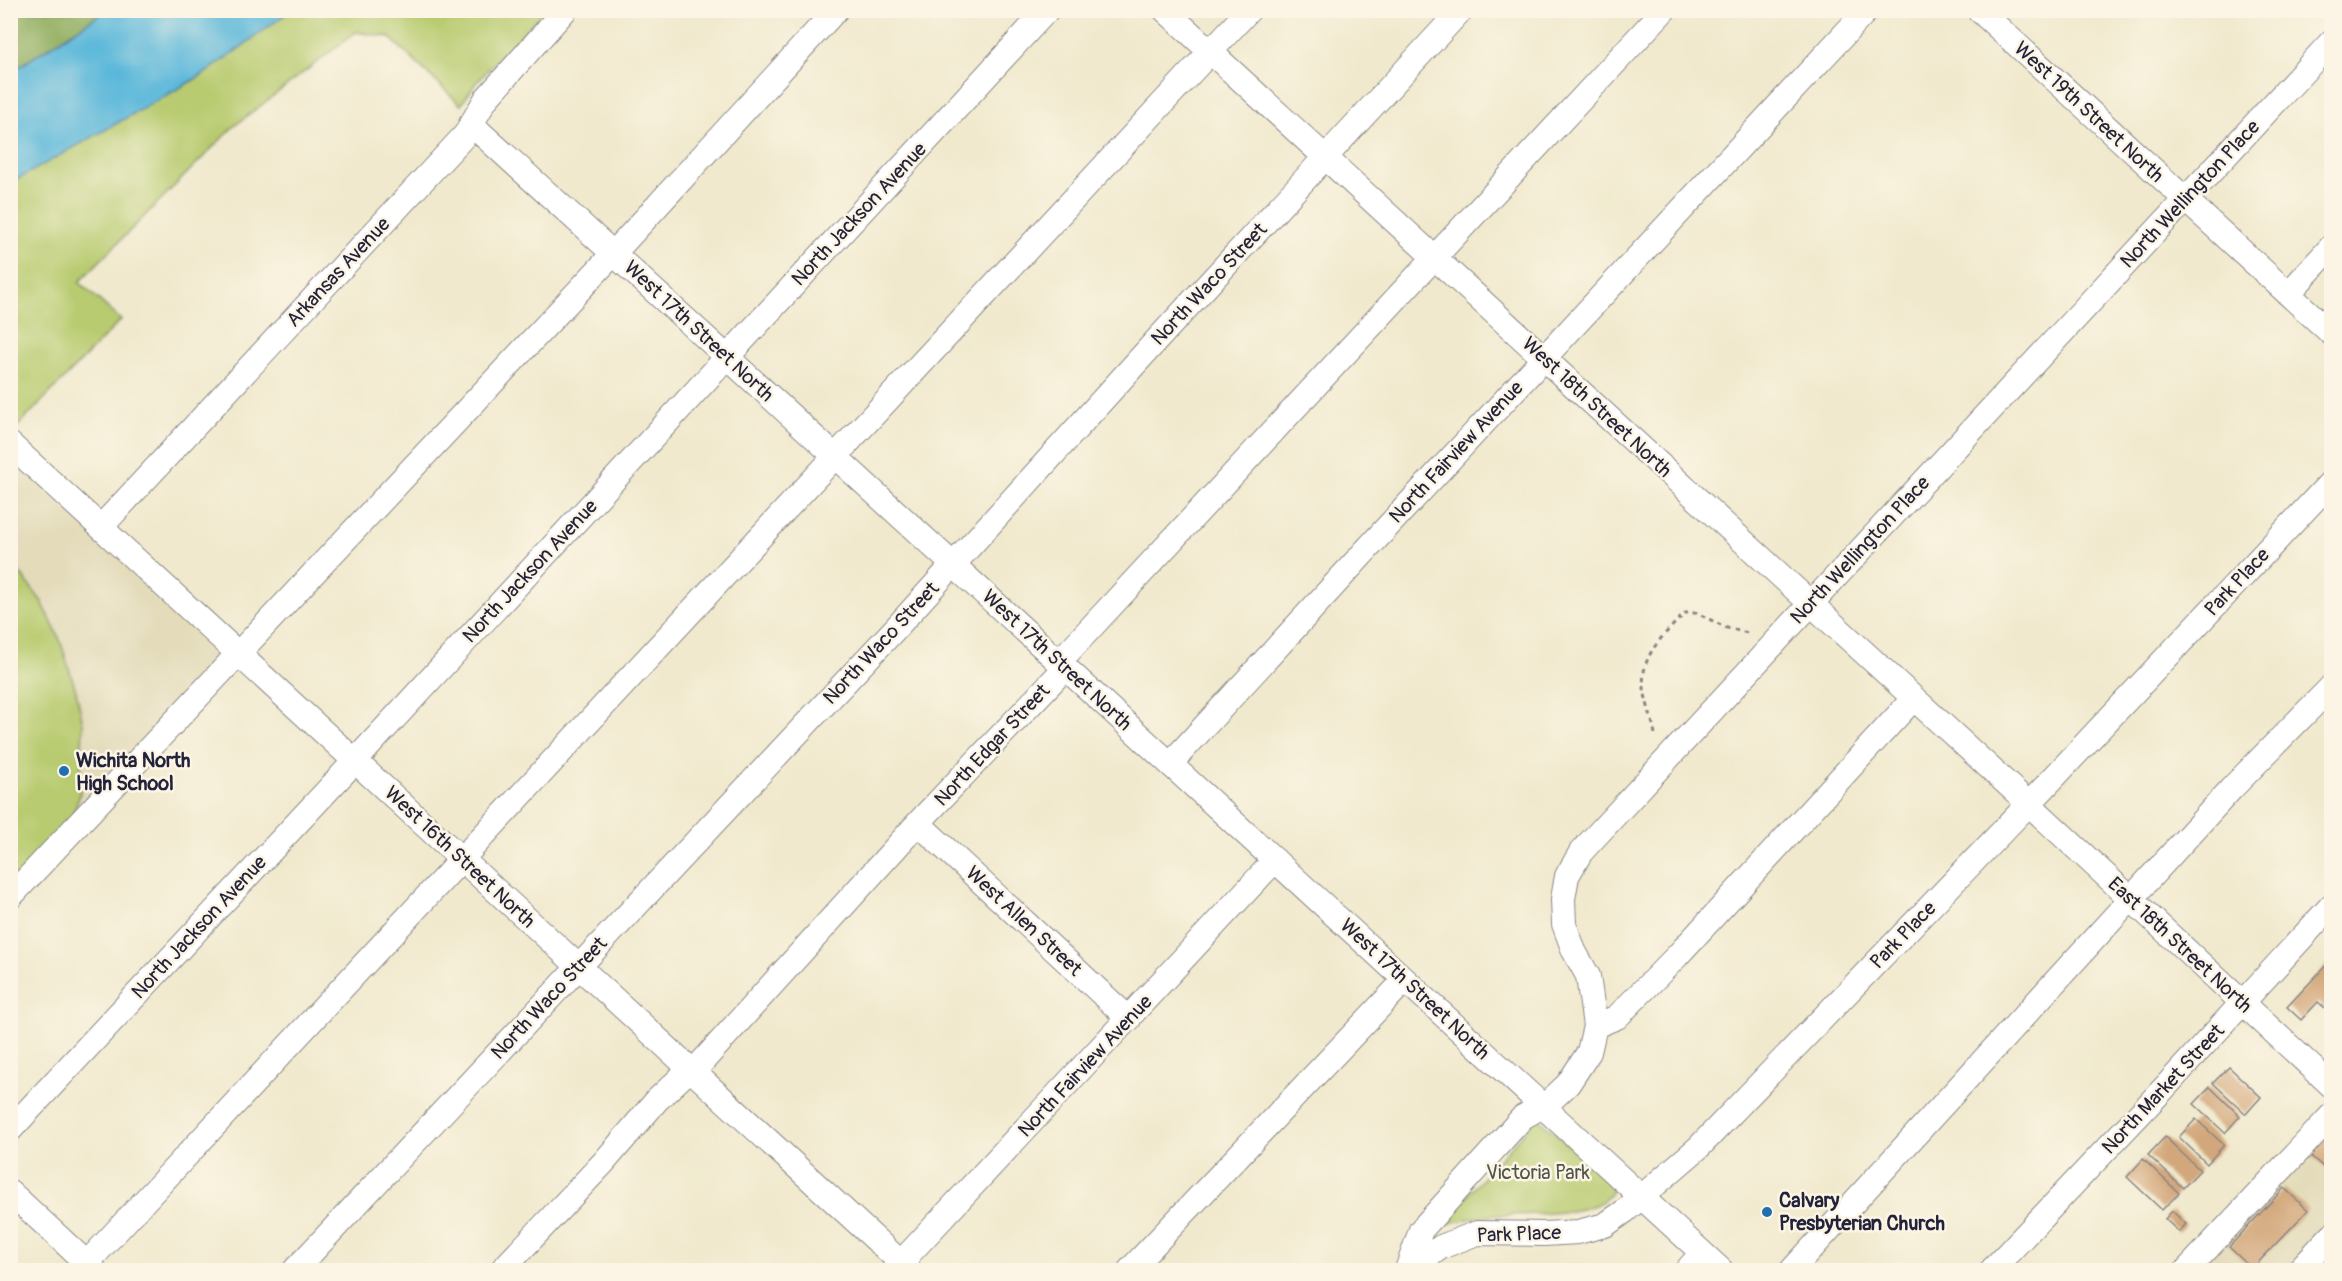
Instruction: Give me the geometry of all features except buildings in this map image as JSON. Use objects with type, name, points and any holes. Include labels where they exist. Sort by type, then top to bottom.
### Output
[{"type":"street","name":"Arkansas Avenue","points":[[101,527],[465,135],[486,99],[565,10]]},
{"type":"street","points":[[10,897],[614,252],[836,10]]},
{"type":"street","name":"North Jackson Avenue","points":[[10,1130],[355,761],[1047,10]]},
{"type":"street","name":"West 18th Street North","points":[[1165,10],[2029,804]]},
{"type":"street","points":[[10,1192],[91,1267],[462,859],[1249,10]]},
{"type":"street","name":"North Waco Street","points":[[295,1270],[954,565],[1461,10]]},
{"type":"street","name":"North Edgar Street","points":[[502,1270],[604,1162],[657,1100],[692,1071],[1434,258],[1664,10]]},
{"type":"street","name":"North Fairview Avenue","points":[[1170,764],[1867,10]]},
{"type":"street","name":"West 19th Street North","points":[[1979,10],[2331,334]]},
{"type":"street","name":"North Wellington Place","points":[[1542,1106],[1568,1084],[1589,1052],[1596,1026],[1588,976],[1574,951],[1564,924],[1563,899],[1567,876],[1581,852],[2331,41]]},
{"type":"street","name":"West 17th Street North","points":[[471,124],[614,252],[1641,1197],[1694,1262],[1721,1270]]},
{"type":"street","points":[[2288,294],[2331,246]]},
{"type":"street","name":"West 16th Street North","points":[[10,444],[692,1071],[901,1268]]},
{"type":"street","name":"Park Place","points":[[1408,1270],[1441,1247],[1477,1233],[1578,1232],[1605,1224],[1641,1197],[1699,1147],[2029,804],[2331,481]]},
{"type":"street","points":[[1792,1270],[2232,788],[2331,686]]},
{"type":"street","points":[[1596,1026],[1617,1017],[1677,956],[1914,698]]},
{"type":"street","name":"East 18th Street North","points":[[2029,804],[2331,1086]]},
{"type":"street","name":"West Allen Street","points":[[918,823],[1129,1019]]},
{"type":"street","name":"North Fairview Avenue","points":[[901,1268],[1275,860]]},
{"type":"street","name":"North Market Street","points":[[1992,1270],[2331,905]]},
{"type":"street","points":[[1130,1270],[1405,980]]},
{"type":"street","name":"Park Place","points":[[1408,1270],[1421,1230],[1523,1117],[1542,1106]]},
{"type":"street","points":[[2187,1270],[2331,1115]]},
{"type":"street","points":[[2299,1270],[2331,1235]]},
{"type":"path","points":[[10,14],[17,10]]},
{"type":"path","points":[[1655,734],[1644,688],[1644,668],[1650,652],[1685,613],[1696,613],[1727,628],[1748,633]]},
{"type":"shaded area","name":"Wichita North High School","points":[[10,457],[224,657],[10,886]]},
{"type":"shaded area","points":[[2331,1107],[2331,1270],[2178,1270]]},
{"type":"green space","points":[[11,11],[105,11],[11,72]]},
{"type":"green space","points":[[290,11],[544,11],[476,83],[461,105],[389,37],[356,32],[233,127],[79,282],[121,320],[17,427],[10,421],[10,183],[204,74]]},
{"type":"green space","points":[[10,560],[42,602],[60,640],[76,691],[83,724],[80,794],[71,821],[10,885]]},
{"type":"green space","name":"Victoria Park","points":[[1537,1117],[1607,1179],[1612,1190],[1605,1199],[1592,1206],[1556,1213],[1482,1217],[1442,1224]]},
{"type":"water","points":[[105,11],[290,11],[204,74],[11,183],[11,72]]},
{"type":"place","name":"Wichita North High School","points":[[64,771]]},
{"type":"place","name":"Calvary Presbyterian Church","points":[[1767,1212]]}]
